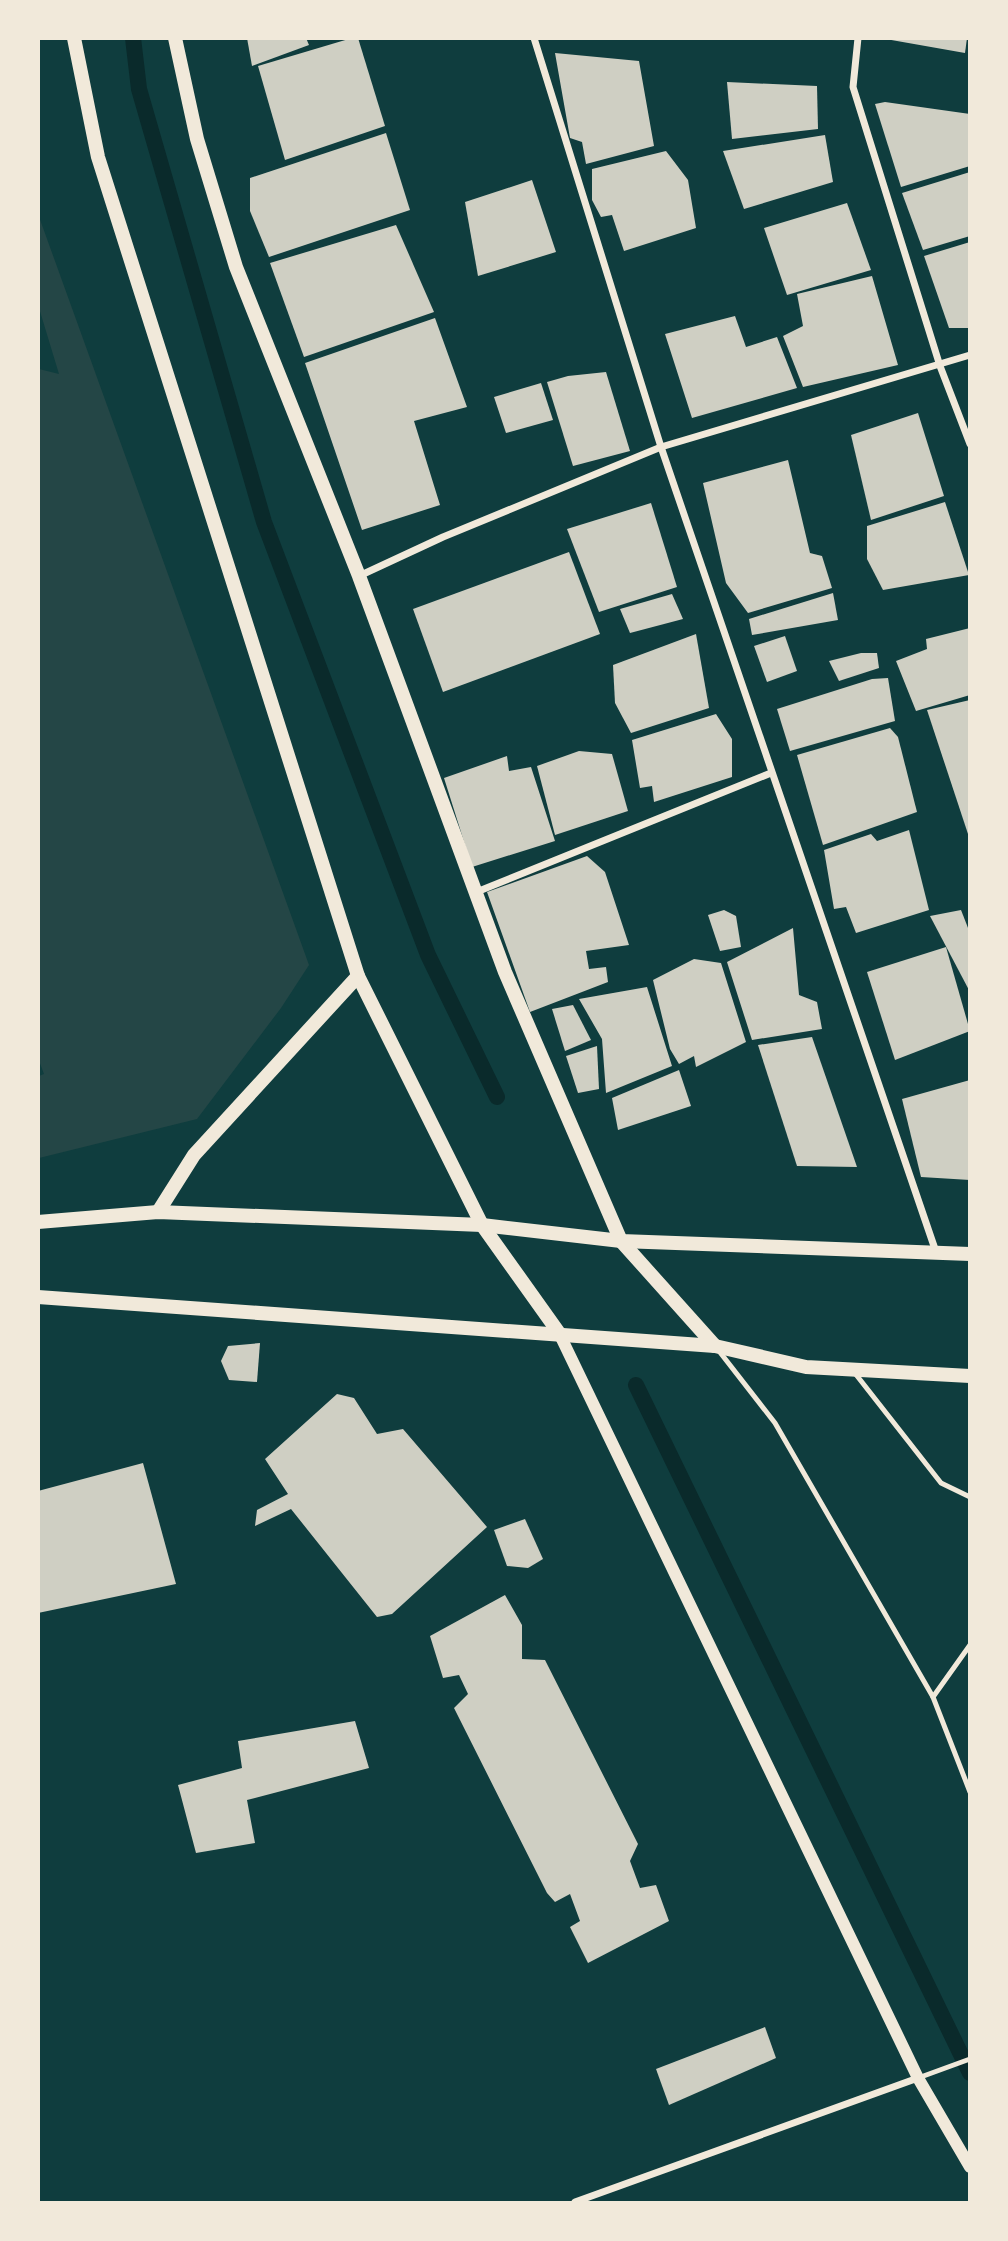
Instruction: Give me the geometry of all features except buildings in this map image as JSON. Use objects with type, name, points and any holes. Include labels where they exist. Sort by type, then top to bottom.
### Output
[{"type":"main road","points":[[74,38],[98,157],[358,976],[482,1225],[559,1333]]},
{"type":"main road","points":[[175,38],[197,139],[236,267],[359,576],[474,892],[621,1241],[715,1346]]},
{"type":"main road","points":[[158,1212],[194,1155],[358,976]]},
{"type":"main road","points":[[38,1222],[158,1212],[482,1225],[621,1241],[970,1254]]},
{"type":"main road","points":[[38,1297],[715,1346],[806,1367],[970,1376]]},
{"type":"street","points":[[534,38],[661,447],[936,1252]]},
{"type":"street","points":[[858,38],[853,87],[940,366],[970,444]]},
{"type":"street","points":[[359,576],[443,537],[661,447],[970,355]]},
{"type":"street","points":[[474,892],[771,773]]},
{"type":"street","points":[[559,1333],[918,2078],[970,2167]]},
{"type":"street","points":[[575,2203],[918,2078]]},
{"type":"lane","points":[[715,1346],[775,1423],[933,1697],[970,1792]]},
{"type":"lane","points":[[852,1370],[941,1483],[970,1497]]},
{"type":"lane","points":[[933,1697],[970,1645]]},
{"type":"lane","points":[[918,2078],[970,2059]]},
{"type":"shaded area","points":[[38,214],[309,965],[281,1008],[197,1119],[39,1158],[39,1076],[44,1074],[38,1058],[39,369],[59,374],[39,308]]},
{"type":"waterway","points":[[133,38],[139,89],[264,522],[428,955],[497,1097]]},
{"type":"waterway","points":[[636,1385],[970,2073]]}]
